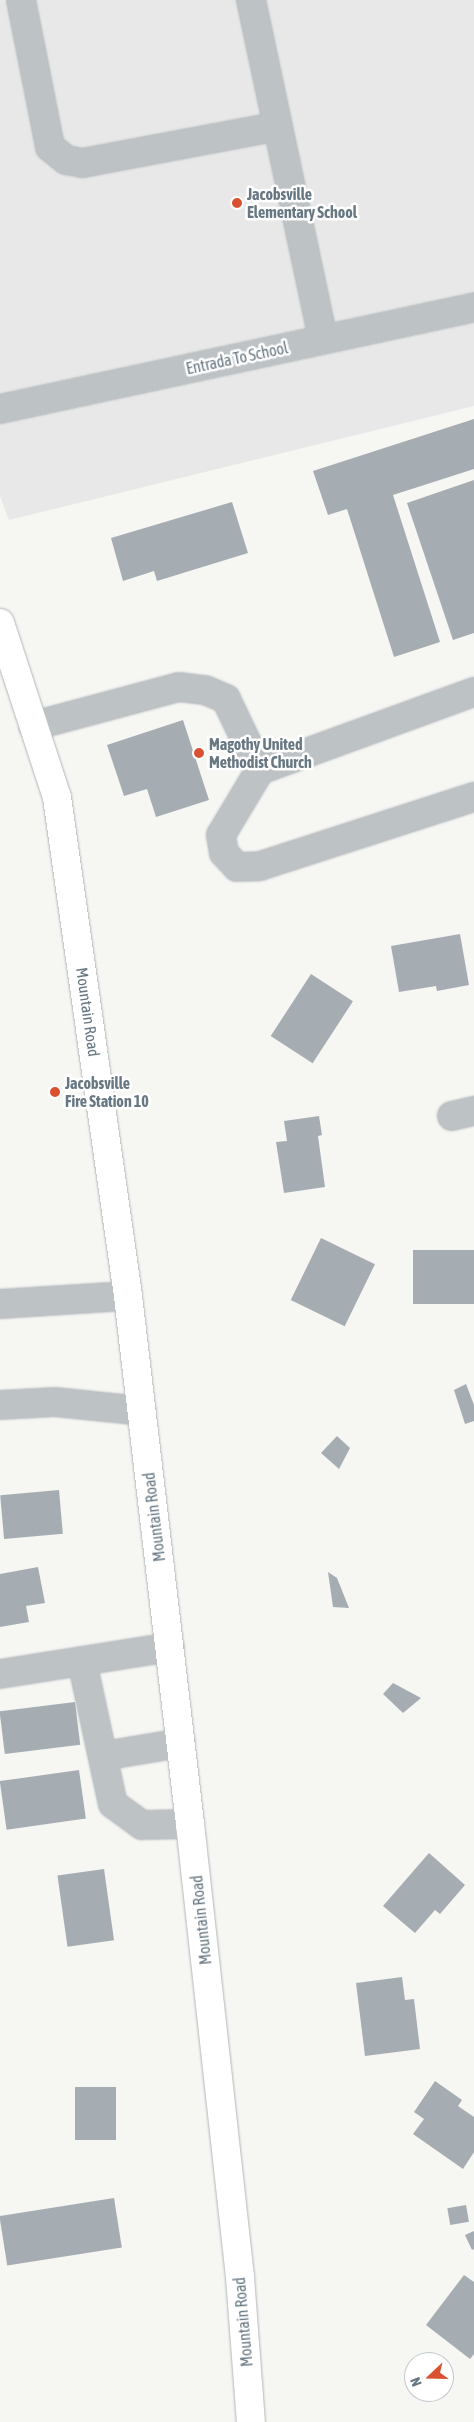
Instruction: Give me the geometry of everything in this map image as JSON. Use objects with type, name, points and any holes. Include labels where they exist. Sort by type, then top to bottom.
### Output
[{"type":"main road","name":"Mountain Road","points":[[0,623],[8,676],[34,726],[57,797],[128,1296],[181,1743],[240,2277],[251,2422]]},
{"type":"street","points":[[21,0],[50,147],[66,160],[83,163],[278,126]]},
{"type":"street","points":[[251,0],[323,340]]},
{"type":"street","name":"Entrada To School","points":[[0,409],[474,307]]},
{"type":"street","points":[[34,726],[179,687],[205,690],[226,699],[260,770]]},
{"type":"street","points":[[474,692],[260,770],[221,835],[224,853],[237,867],[260,866],[474,797]]},
{"type":"street","points":[[0,1304],[128,1296]]},
{"type":"street","points":[[0,1405],[55,1402],[142,1411]]},
{"type":"street","points":[[0,1674],[170,1648]]},
{"type":"street","points":[[82,1661],[96,1731],[104,1756],[112,1804],[142,1825],[190,1824]]},
{"type":"street","points":[[104,1756],[181,1743]]},
{"type":"shaded area","name":"Jacobsville Elementary School","points":[[0,0],[474,0],[474,406],[9,520],[0,496]]},
{"type":"building","points":[[474,419],[474,469],[393,495],[440,642],[394,657],[347,509],[328,515],[313,471]]},
{"type":"building","points":[[474,480],[474,633],[453,640],[407,503]]},
{"type":"building","points":[[232,502],[248,553],[157,581],[154,571],[123,581],[111,538]]},
{"type":"building","points":[[183,720],[209,800],[156,817],[147,789],[124,796],[107,745]]},
{"type":"building","points":[[460,934],[469,985],[437,991],[436,986],[399,992],[391,946]]},
{"type":"building","points":[[311,974],[353,1001],[313,1063],[271,1036]]},
{"type":"building","points":[[319,1116],[322,1135],[318,1136],[325,1187],[284,1193],[276,1142],[287,1141],[284,1121]]},
{"type":"building","points":[[321,1238],[375,1264],[345,1326],[291,1300]]},
{"type":"building","points":[[413,1250],[474,1250],[474,1304],[413,1304]]},
{"type":"building","points":[[466,1384],[474,1405],[474,1421],[465,1424],[454,1390]]},
{"type":"building","points":[[337,1436],[350,1448],[339,1469],[321,1453]]},
{"type":"building","points":[[59,1490],[63,1534],[4,1539],[0,1495]]},
{"type":"building","points":[[38,1567],[45,1603],[26,1606],[29,1622],[0,1627],[0,1574]]},
{"type":"building","points":[[328,1572],[337,1578],[349,1608],[333,1607]]},
{"type":"building","points":[[393,1683],[421,1698],[403,1713],[383,1694]]},
{"type":"building","points":[[75,1702],[80,1745],[5,1754],[0,1711]]},
{"type":"building","points":[[79,1770],[86,1819],[7,1830],[0,1781]]},
{"type":"building","points":[[429,1853],[465,1885],[440,1914],[435,1910],[415,1933],[383,1906]]},
{"type":"building","points":[[104,1869],[114,1940],[67,1947],[57,1876]]},
{"type":"building","points":[[402,1977],[405,2000],[414,1999],[420,2049],[365,2056],[356,1983]]},
{"type":"building","points":[[435,2081],[462,2100],[458,2106],[474,2117],[474,2152],[463,2169],[413,2134],[424,2119],[414,2112]]},
{"type":"building","points":[[75,2087],[116,2087],[116,2140],[75,2140]]},
{"type":"building","points":[[114,2198],[122,2247],[7,2266],[0,2216]]},
{"type":"building","points":[[466,2205],[469,2222],[450,2225],[447,2208]]},
{"type":"building","points":[[474,2231],[474,2249],[472,2250],[465,2235]]},
{"type":"building","points":[[464,2275],[474,2282],[474,2354],[470,2359],[426,2325]]},
{"type":"place","name":"Jacobsville Elementary School","points":[[237,203]]},
{"type":"place","name":"Magothy United Methodist Church","points":[[199,753]]},
{"type":"place","name":"Jacobsville Fire Station 10","points":[[55,1092]]}]
